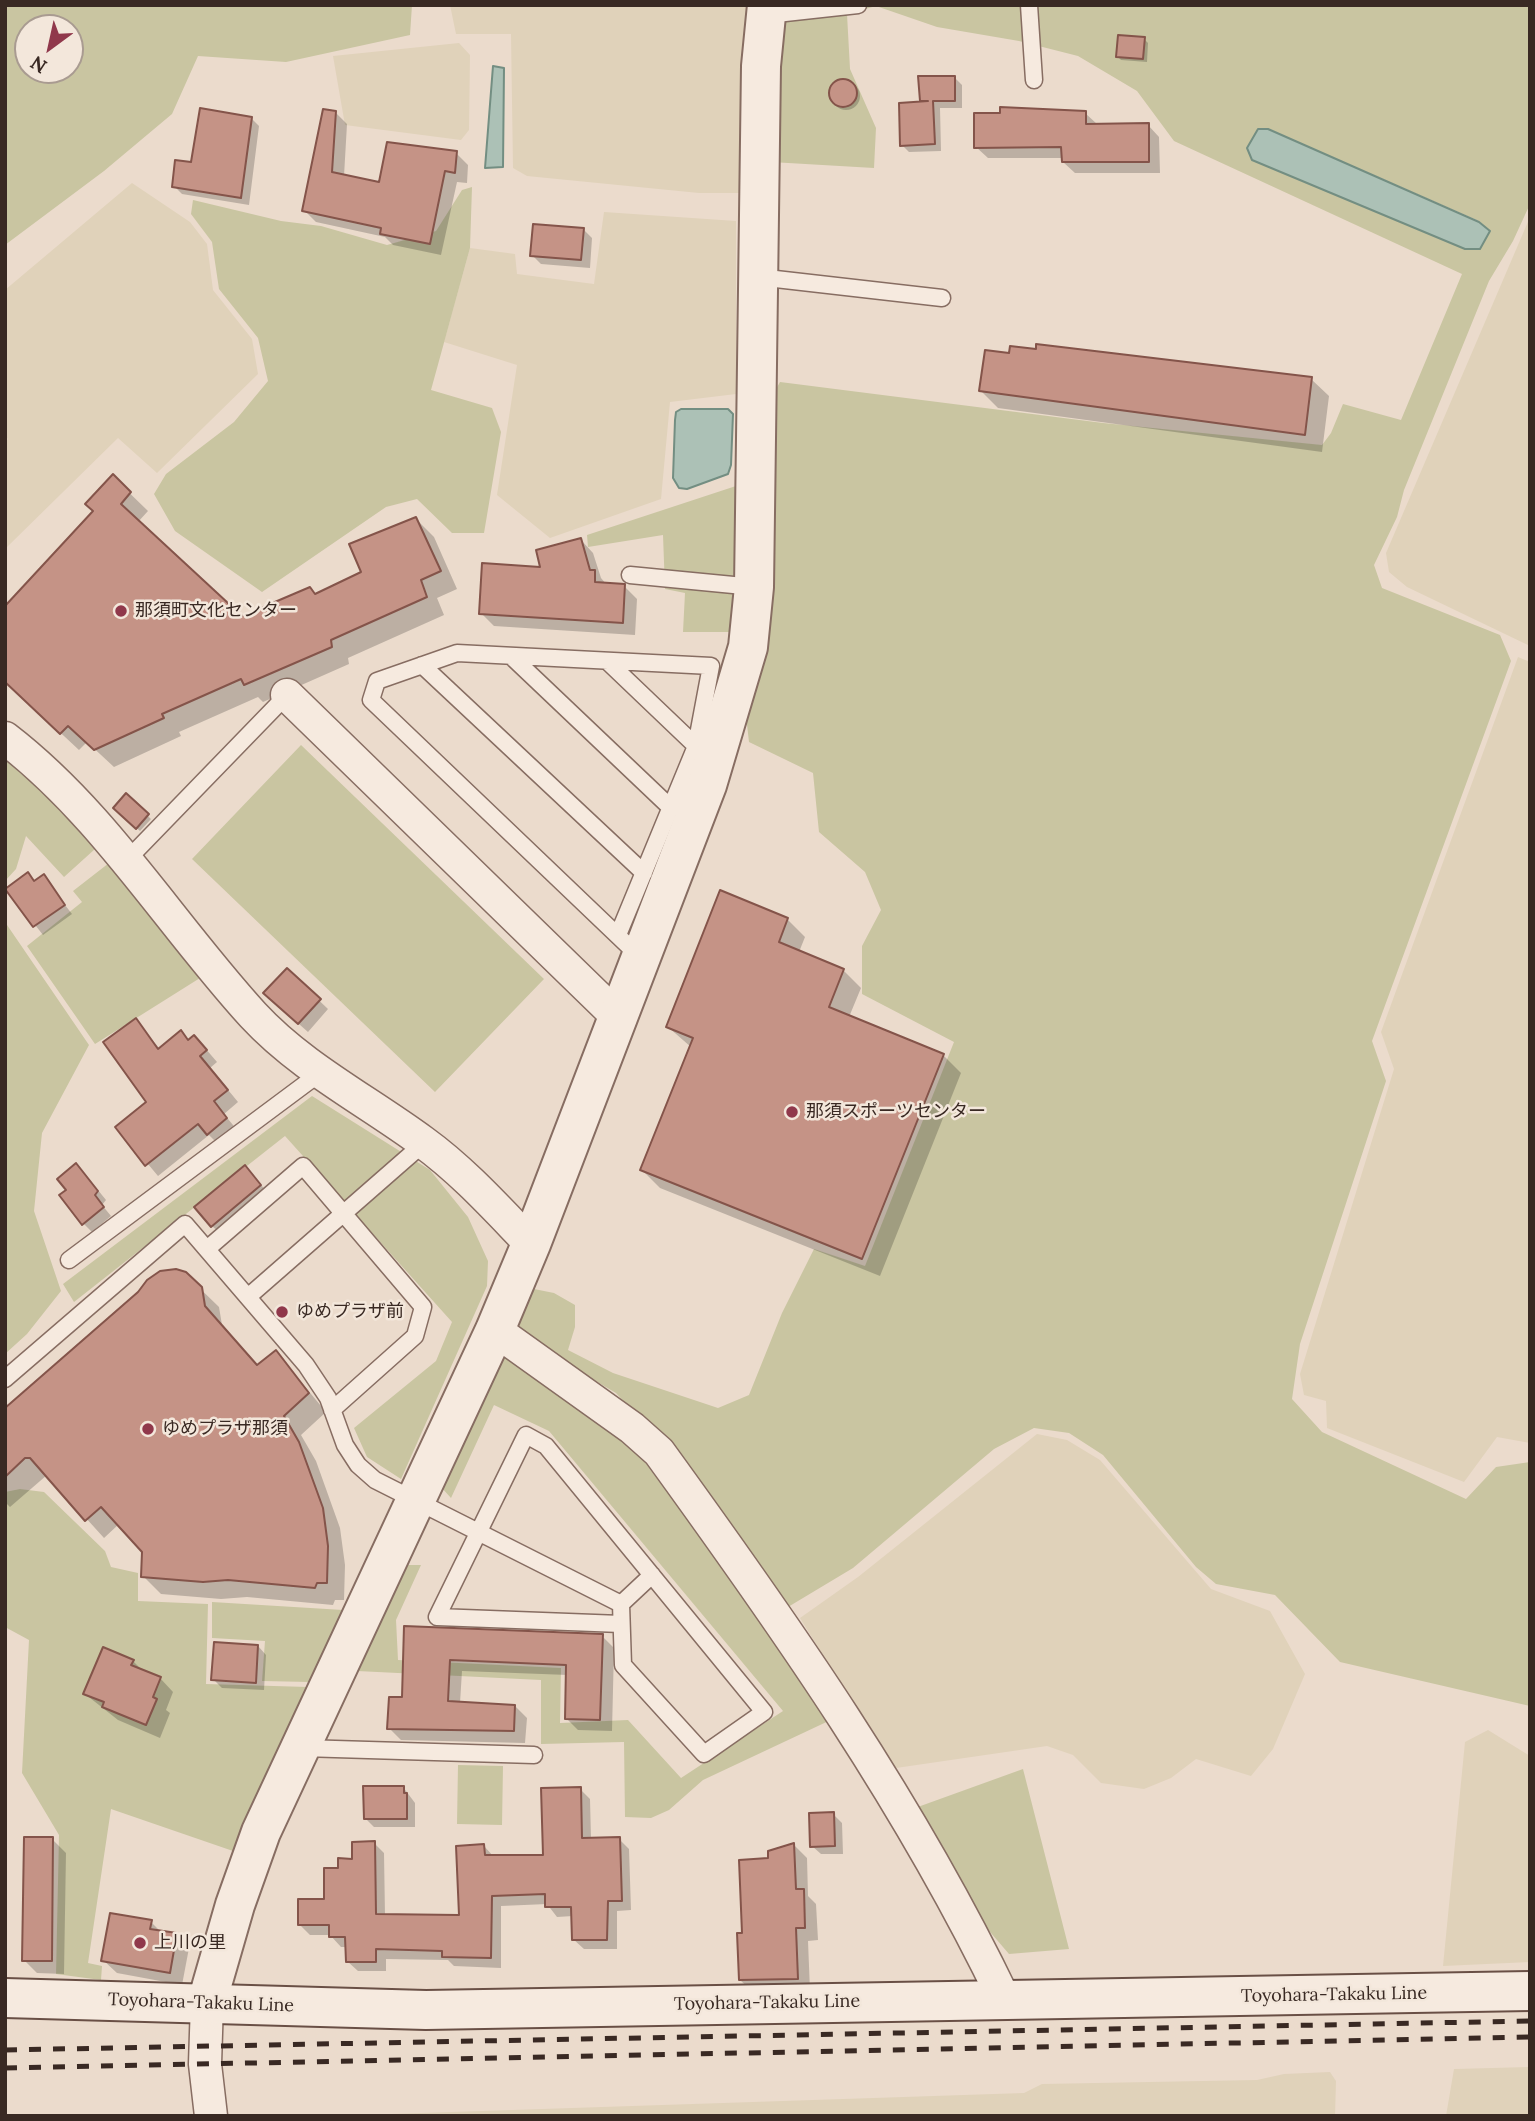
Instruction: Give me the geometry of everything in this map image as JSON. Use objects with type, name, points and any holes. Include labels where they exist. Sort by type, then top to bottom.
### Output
[{"type":"street","points":[[211,2116],[205,2064],[207,2002],[248,1868],[299,1748],[495,1330],[620,1019],[630,947],[728,723],[748,647],[754,587],[761,66],[766,10]]},
{"type":"street","points":[[287,695],[620,1019]]},
{"type":"street","points":[[5,738],[46,769],[127,860],[253,1014],[283,1044],[320,1073],[424,1143],[462,1174],[531,1244]]},
{"type":"street","points":[[495,1330],[632,1427],[659,1452],[793,1637],[874,1762],[970,1927],[1004,1999]]},
{"type":"street","name":"Toyohara-Takaku Line","points":[[5,1998],[425,2010],[1530,1991]]},
{"type":"lane","points":[[766,10],[858,5]]},
{"type":"lane","points":[[1029,5],[1034,80]]},
{"type":"lane","points":[[758,276],[942,298]]},
{"type":"lane","points":[[629,575],[754,587]]},
{"type":"lane","points":[[457,653],[711,666],[696,746],[644,873],[630,947],[371,700],[377,681],[457,653]]},
{"type":"lane","points":[[511,656],[671,808]]},
{"type":"lane","points":[[607,661],[696,746]]},
{"type":"lane","points":[[422,665],[644,873]]},
{"type":"lane","points":[[127,860],[287,695]]},
{"type":"lane","points":[[69,1260],[320,1073]]},
{"type":"lane","points":[[249,1296],[424,1143]]},
{"type":"lane","points":[[207,1249],[303,1166],[423,1307],[415,1336],[332,1410]]},
{"type":"lane","points":[[5,1379],[185,1224],[306,1365],[332,1410],[345,1445],[358,1465],[374,1480],[621,1604]]},
{"type":"lane","points":[[621,1624],[437,1616],[526,1436],[546,1446],[652,1575],[764,1712],[704,1754],[623,1665],[621,1604],[652,1575]]},
{"type":"lane","points":[[299,1748],[534,1755]]},
{"type":"shaded area","points":[[5,5],[412,5],[410,35],[286,62],[198,56],[172,114],[104,171],[5,245]]},
{"type":"shaded area","points":[[450,5],[750,5],[739,193],[699,193],[527,176],[513,168],[511,34],[456,34]]},
{"type":"shaded area","points":[[779,5],[1530,5],[1530,204],[1513,241],[1489,281],[1404,490],[1397,517],[1374,565],[1382,588],[1500,635],[1511,661],[1372,1041],[1386,1081],[1300,1344],[1292,1399],[1322,1432],[1466,1499],[1496,1467],[1530,1462],[1530,1706],[1340,1662],[1275,1595],[1216,1584],[1196,1567],[1103,1455],[1069,1433],[1034,1428],[994,1449],[853,1568],[783,1610],[700,1485],[616,1393],[518,1335],[522,1309],[534,1289],[554,1293],[575,1305],[575,1327],[568,1350],[613,1373],[718,1408],[749,1395],[782,1313],[814,1249],[865,1266],[954,1042],[862,994],[862,946],[881,910],[865,872],[819,832],[813,773],[749,742],[745,707],[771,398],[780,382],[1103,423],[1322,445],[1331,433],[1343,404],[1401,420],[1462,274],[1174,141],[1137,91],[1078,56],[1019,41],[937,27],[876,6],[847,14],[850,69],[876,128],[874,168],[771,162]],"holes":[[[1268,129],[1479,221],[1490,232]]]},
{"type":"shaded area","points":[[459,43],[470,55],[469,130],[461,140],[345,125],[333,56]]},
{"type":"shaded area","points":[[493,66],[504,68],[503,167],[485,168]]},
{"type":"shaded area","points":[[1258,129],[1268,129],[1479,222],[1490,231],[1480,249],[1465,249],[1252,160],[1247,148]]},
{"type":"shaded area","points":[[132,183],[190,222],[207,244],[213,290],[252,339],[258,374],[157,473],[118,438],[5,549],[5,442],[8,439],[5,436],[5,290]]},
{"type":"shaded area","points":[[472,187],[470,248],[431,390],[492,408],[501,432],[484,533],[452,533],[417,499],[386,507],[262,592],[175,531],[154,494],[166,474],[234,422],[268,381],[258,338],[219,289],[212,242],[191,214],[193,200],[281,221],[321,226],[387,245],[436,231],[462,190]]},
{"type":"shaded area","points":[[604,212],[736,221],[736,394],[670,402],[661,499],[550,538],[497,495],[517,365],[444,342],[470,248],[515,254],[517,274],[594,284]]},
{"type":"shaded area","points":[[1530,217],[1530,646],[1407,587],[1389,572],[1386,553]]},
{"type":"shaded area","points":[[681,409],[728,409],[733,414],[731,465],[728,474],[687,489],[679,488],[673,478],[675,420],[676,412]]},
{"type":"shaded area","points":[[739,485],[730,632],[683,632],[685,593],[665,589],[663,535],[588,547],[587,535]]},
{"type":"shaded area","points":[[1518,657],[1530,662],[1530,1443],[1497,1437],[1464,1482],[1327,1428],[1326,1401],[1304,1395],[1300,1374],[1394,1069],[1381,1032]]},
{"type":"shaded area","points":[[301,745],[544,979],[435,1092],[192,859]]},
{"type":"shaded area","points":[[5,756],[58,806],[95,849],[64,877],[26,836],[16,869],[5,881]]},
{"type":"shaded area","points":[[109,863],[200,978],[95,1044],[27,946],[82,902],[73,891]]},
{"type":"shaded area","points":[[5,922],[89,1045],[42,1133],[34,1211],[61,1291],[27,1334],[5,1354]]},
{"type":"shaded area","points":[[312,1096],[430,1170],[468,1217],[488,1261],[487,1286],[401,1479],[367,1457],[354,1428],[436,1361],[452,1322],[285,1136],[74,1302],[63,1284]]},
{"type":"shaded area","points":[[507,1350],[604,1423],[645,1462],[835,1718],[703,1780],[669,1810],[651,1818],[625,1817],[624,1742],[541,1744],[541,1680],[357,1671],[408,1565],[421,1565],[396,1620],[398,1660],[561,1668],[560,1723],[628,1720],[681,1778],[783,1711],[549,1431],[494,1405],[451,1498],[441,1487]]},
{"type":"shaded area","points":[[1037,1434],[1067,1440],[1100,1460],[1211,1589],[1270,1611],[1305,1674],[1273,1749],[1251,1776],[1196,1759],[1171,1778],[1144,1789],[1101,1783],[1073,1755],[1047,1746],[896,1768],[876,1742],[800,1618],[858,1577]]},
{"type":"shaded area","points":[[20,1489],[44,1492],[105,1551],[111,1567],[138,1573],[138,1601],[208,1604],[206,1684],[308,1687],[233,1851],[111,1809],[88,1963],[102,1966],[101,1980],[56,1974],[59,1835],[22,1773],[29,1640],[5,1627],[5,1492]]},
{"type":"shaded area","points":[[212,1602],[343,1610],[310,1682],[262,1681],[265,1641],[212,1638]]},
{"type":"shaded area","points":[[1488,1730],[1530,1756],[1530,1962],[1443,1966],[1465,1742]]},
{"type":"shaded area","points":[[458,1765],[503,1766],[502,1825],[457,1824]]},
{"type":"shaded area","points":[[1023,1769],[1069,1949],[1009,1954],[967,1905],[915,1808]]},
{"type":"shaded area","points":[[1530,2067],[1530,2116],[1446,2116],[1454,2069]]},
{"type":"shaded area","points":[[1330,2072],[1336,2081],[1335,2116],[331,2116],[1024,2093],[1042,2084],[1257,2080],[1284,2074]]},
{"type":"building","points":[[1118,35],[1145,37],[1143,59],[1116,57]]},
{"type":"building","points":[[918,76],[955,76],[955,101],[933,101],[935,144],[900,146],[899,103],[928,101],[920,101]]},
{"type":"building","points":[[843,79],[853,83],[857,93],[853,103],[843,107],[833,103],[829,93],[833,83]]},
{"type":"building","points":[[1000,107],[1086,111],[1086,124],[1149,123],[1149,162],[1062,162],[1061,147],[974,148],[974,113],[1000,113]]},
{"type":"building","points":[[200,108],[252,117],[241,198],[172,187],[175,160],[191,162]]},
{"type":"building","points":[[323,109],[336,111],[332,172],[379,182],[387,142],[457,151],[455,173],[445,171],[430,244],[380,234],[381,228],[302,211]]},
{"type":"building","points":[[533,224],[584,228],[581,260],[530,256]]},
{"type":"building","points":[[1036,344],[1312,377],[1305,435],[979,391],[985,350],[1009,353],[1010,346],[1036,349]]},
{"type":"building","name":"那須町文化センター","points":[[113,474],[131,492],[121,504],[242,616],[310,587],[315,594],[361,572],[349,544],[416,517],[441,571],[421,580],[427,597],[331,640],[332,647],[244,685],[241,679],[162,714],[164,718],[94,750],[68,726],[60,734],[5,682],[5,606],[93,511],[85,504]]},
{"type":"building","points":[[581,538],[590,570],[595,570],[595,582],[625,584],[623,623],[479,614],[482,563],[540,567],[536,550]]},
{"type":"building","points":[[126,793],[149,814],[136,829],[113,808]]},
{"type":"building","points":[[28,872],[34,881],[44,874],[65,905],[33,927],[5,889]]},
{"type":"building","name":"那須スポーツセンター","points":[[720,890],[788,918],[779,942],[844,969],[829,1007],[944,1054],[862,1259],[640,1170],[693,1038],[666,1027]]},
{"type":"building","points":[[287,968],[321,999],[298,1024],[263,993]]},
{"type":"building","points":[[136,1018],[158,1049],[181,1030],[188,1040],[194,1035],[207,1050],[200,1056],[228,1090],[214,1101],[227,1118],[207,1135],[198,1124],[145,1166],[115,1127],[146,1102],[103,1042]]},
{"type":"building","points":[[76,1163],[98,1191],[95,1195],[104,1207],[82,1225],[59,1195],[66,1190],[57,1179]]},
{"type":"building","points":[[245,1165],[261,1185],[211,1227],[194,1207]]},
{"type":"building","name":"ゆめプラザ那須","points":[[176,1269],[186,1272],[202,1287],[205,1306],[257,1365],[276,1350],[309,1393],[284,1416],[299,1442],[323,1508],[328,1546],[327,1583],[317,1583],[315,1588],[228,1580],[203,1582],[141,1577],[142,1552],[101,1507],[85,1521],[30,1458],[25,1458],[5,1477],[5,1408],[138,1292],[147,1280],[160,1271]]},
{"type":"building","points":[[404,1626],[603,1634],[600,1720],[565,1719],[566,1665],[450,1660],[448,1701],[515,1705],[514,1731],[387,1729],[389,1697],[402,1697]]},
{"type":"building","points":[[214,1642],[258,1645],[256,1683],[211,1680]]},
{"type":"building","points":[[103,1647],[134,1660],[131,1665],[161,1677],[153,1697],[157,1699],[146,1725],[102,1707],[104,1702],[83,1694]]},
{"type":"building","points":[[363,1786],[404,1786],[404,1793],[407,1793],[407,1819],[364,1819]]},
{"type":"building","points":[[581,1787],[582,1838],[620,1837],[622,1901],[608,1901],[607,1940],[572,1940],[571,1907],[545,1907],[545,1894],[492,1896],[491,1958],[442,1957],[442,1951],[376,1949],[376,1962],[346,1962],[345,1937],[329,1937],[329,1925],[298,1925],[298,1899],[324,1899],[324,1868],[338,1868],[338,1858],[352,1859],[352,1842],[375,1841],[376,1914],[459,1915],[456,1846],[484,1844],[485,1855],[543,1855],[541,1788]]},
{"type":"building","points":[[834,1812],[835,1846],[810,1847],[809,1813]]},
{"type":"building","points":[[24,1837],[53,1837],[52,1961],[22,1961]]},
{"type":"building","points":[[794,1843],[796,1889],[804,1889],[805,1928],[796,1928],[798,1979],[739,1980],[737,1933],[742,1933],[739,1860],[768,1858],[768,1851]]},
{"type":"building","name":"上川の里","points":[[110,1913],[152,1920],[150,1929],[177,1933],[170,1973],[101,1961]]},
{"type":"railway","points":[[5,2050],[1530,2021]]},
{"type":"railway","points":[[5,2068],[1530,2037]]},
{"type":"place","name":"那須町文化センター","points":[[121,611]]},
{"type":"place","name":"那須スポーツセンター","points":[[792,1112]]},
{"type":"place","name":"ゆめプラザ前","points":[[282,1312]]},
{"type":"place","name":"ゆめプラザ那須","points":[[148,1429]]},
{"type":"place","name":"上川の里","points":[[140,1943]]}]
